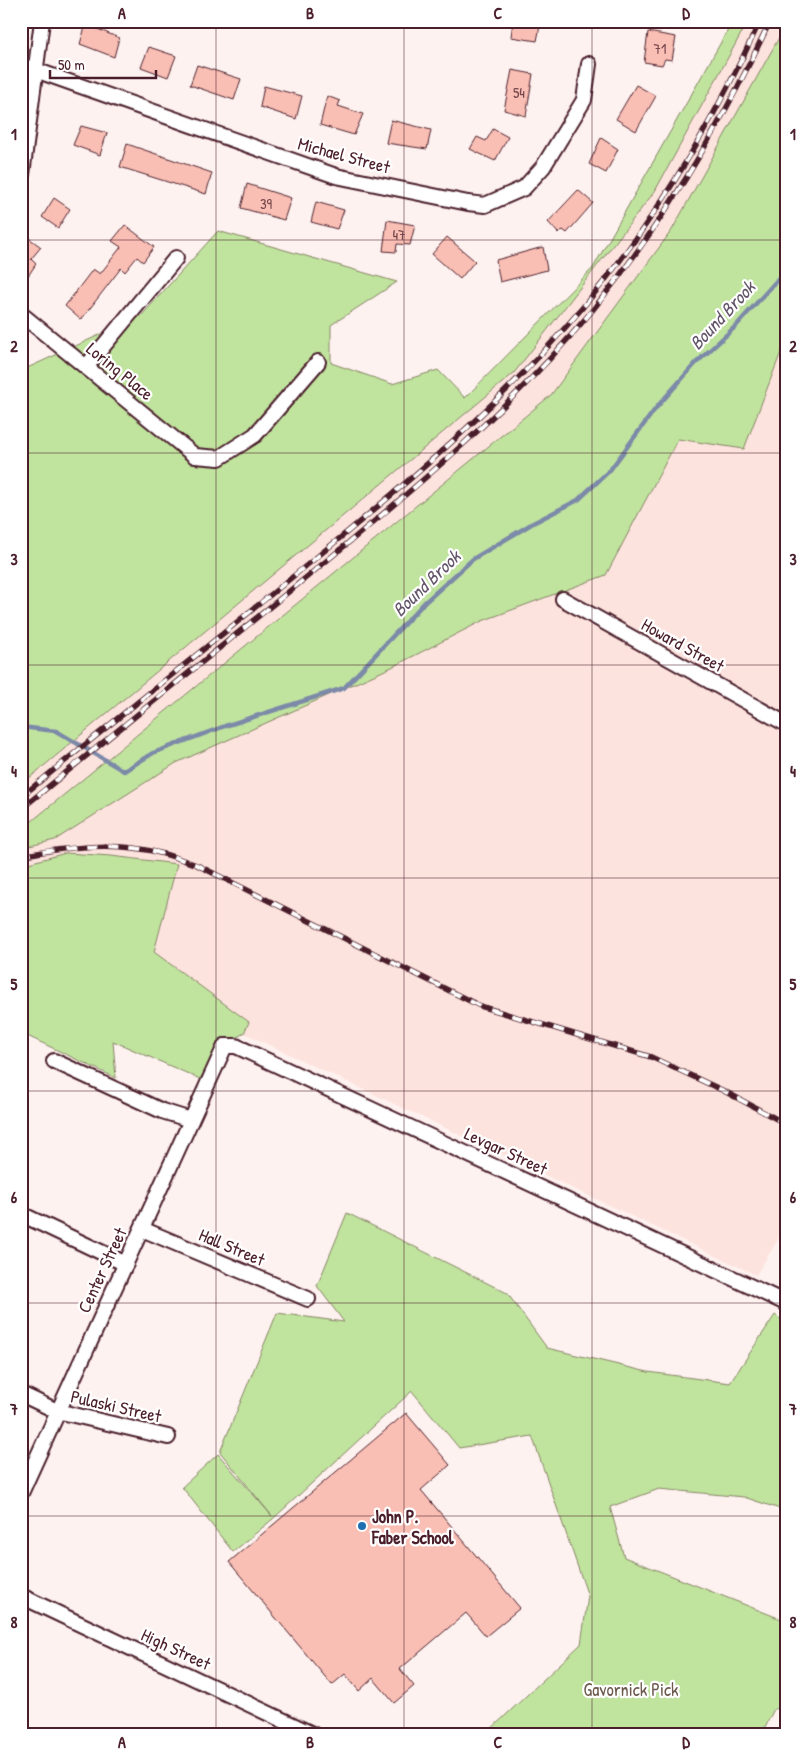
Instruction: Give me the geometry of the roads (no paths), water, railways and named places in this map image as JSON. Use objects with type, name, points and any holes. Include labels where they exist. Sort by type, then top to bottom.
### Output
[{"type":"street","points":[[21,182],[42,21]]},
{"type":"street","name":"Michael Street","points":[[21,65],[336,176],[468,203],[486,204],[524,188],[543,167],[584,100],[589,64]]},
{"type":"street","points":[[86,367],[176,258]]},
{"type":"street","name":"Loring Place","points":[[21,314],[195,456],[219,458],[255,435],[318,362]]},
{"type":"street","name":"Howard Street","points":[[563,599],[786,724]]},
{"type":"street","name":"Levgar Street","points":[[217,1062],[225,1046],[236,1046],[786,1303]]},
{"type":"street","points":[[54,1061],[162,1111],[191,1120]]},
{"type":"street","name":"Center Street","points":[[21,1493],[217,1062]]},
{"type":"street","points":[[21,1214],[126,1264]]},
{"type":"street","name":"Hall Street","points":[[142,1229],[308,1299]]},
{"type":"street","name":"Pulaski Street","points":[[21,1394],[57,1411],[168,1436]]},
{"type":"street","name":"High Street","points":[[21,1596],[314,1735]]},
{"type":"waterway","name":"Bound Brook","points":[[21,727],[56,731],[124,771],[153,753],[225,726],[344,688],[424,603],[473,559],[533,523],[578,500],[610,470],[656,408],[695,364],[736,326],[786,270]]},
{"type":"railway","points":[[21,797],[372,512],[446,448],[516,380],[583,307],[634,241],[658,206],[723,97],[760,21]]},
{"type":"railway","points":[[21,809],[420,483],[526,384],[591,312],[667,209],[732,98],[770,21]]},
{"type":"railway","points":[[21,856],[73,848],[109,846],[143,849],[197,865],[480,1006],[651,1057],[724,1091],[786,1124]]},
{"type":"place","name":"John P. Faber School","points":[[362,1526]]},
{"type":"park label","name":"Gavornick Pick","points":[[631,1689]]}]
